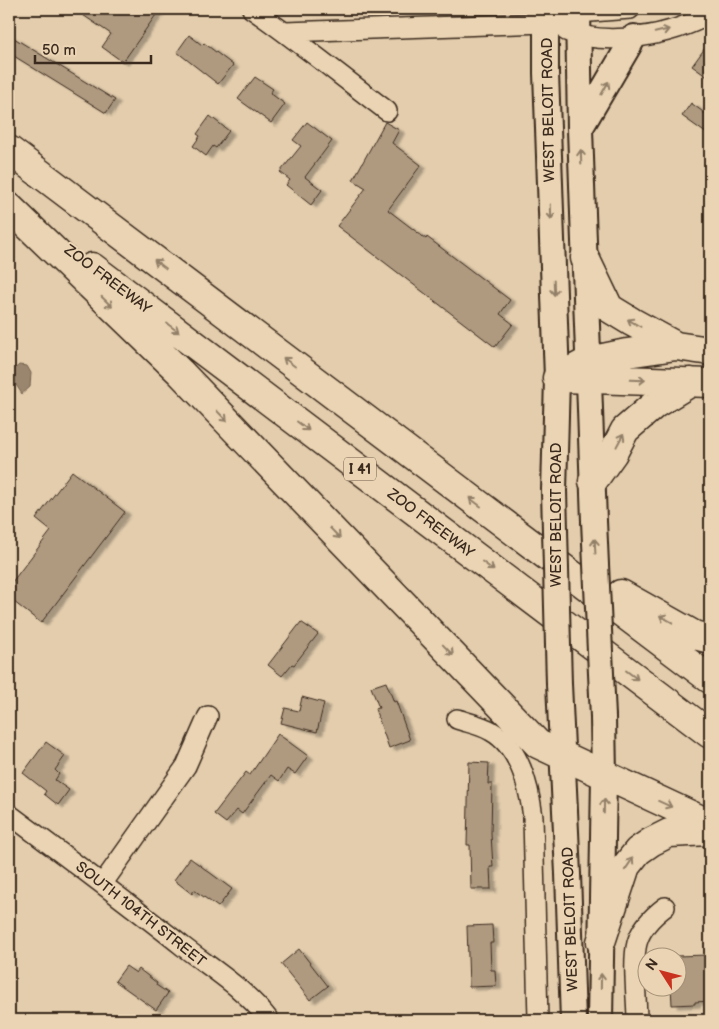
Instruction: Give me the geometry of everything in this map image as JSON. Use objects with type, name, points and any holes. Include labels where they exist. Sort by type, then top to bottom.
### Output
[{"type":"highway","points":[[9,150],[710,679]]},
{"type":"highway","points":[[9,206],[180,372],[538,744],[710,824]]},
{"type":"highway","name":"ZOO FREEWAY","points":[[9,206],[710,734]]},
{"type":"highway","points":[[585,258],[609,308],[676,346]]},
{"type":"highway","points":[[557,378],[589,370],[627,353],[676,346],[710,351]]},
{"type":"highway","points":[[589,370],[606,379],[701,383]]},
{"type":"highway","points":[[593,481],[613,453],[625,430],[655,404],[701,383]]},
{"type":"highway","points":[[528,542],[694,635],[710,639]]},
{"type":"highway","points":[[601,942],[626,866],[638,851],[669,833],[710,831]]},
{"type":"main road","name":"WEST BELOIT ROAD","points":[[546,16],[546,73],[557,378],[554,491],[559,684],[573,1020]]},
{"type":"main road","name":"WEST BELOIT ROAD","points":[[578,19],[580,129],[594,521],[603,717],[604,776],[600,1020]]},
{"type":"main road","points":[[580,129],[634,37]]},
{"type":"street","points":[[252,9],[285,32],[387,111]]},
{"type":"street","points":[[285,32],[546,16],[578,19],[630,9]]},
{"type":"street","points":[[578,19],[598,39],[634,37],[680,27],[710,14]]},
{"type":"street","points":[[103,883],[186,766],[208,716]]},
{"type":"street","points":[[457,719],[482,726],[501,738],[516,758],[530,792],[533,817],[538,1020]]},
{"type":"street","name":"SOUTH 104TH STREET","points":[[9,814],[103,883],[245,993],[269,1020]]},
{"type":"street","points":[[637,1020],[637,943],[644,928],[665,907]]},
{"type":"shaded area","points":[[19,365],[27,366],[31,373],[30,387],[22,394],[9,374]]},
{"type":"building","points":[[74,9],[160,9],[123,62],[102,47],[111,34]]},
{"type":"building","points":[[9,35],[115,100],[106,113],[9,53]]},
{"type":"building","points":[[189,35],[202,45],[204,43],[233,65],[218,84],[177,52]]},
{"type":"building","points":[[710,41],[710,79],[692,66]]},
{"type":"building","points":[[255,77],[273,89],[270,93],[285,104],[271,123],[238,99]]},
{"type":"building","points":[[691,103],[710,117],[710,136],[682,116]]},
{"type":"building","points":[[210,116],[229,131],[216,148],[213,146],[206,156],[193,146],[200,136],[197,134]]},
{"type":"building","points":[[307,122],[332,141],[305,177],[322,190],[311,205],[286,185],[290,180],[280,172],[301,146],[293,140]]},
{"type":"building","points":[[385,122],[399,130],[392,143],[421,165],[388,210],[510,300],[500,314],[513,324],[495,347],[337,226],[366,188],[353,180]]},
{"type":"building","points":[[72,471],[125,512],[41,623],[9,598],[9,586],[51,531],[36,519]]},
{"type":"building","points":[[301,622],[318,634],[294,665],[292,664],[282,676],[268,665]]},
{"type":"building","points":[[386,682],[394,702],[396,701],[410,740],[389,748],[375,709],[379,708],[371,687]]},
{"type":"building","points":[[302,697],[324,703],[317,732],[281,723],[285,708],[299,711]]},
{"type":"building","points":[[278,734],[308,756],[295,774],[287,769],[279,781],[271,775],[242,814],[237,810],[226,823],[214,814],[246,772],[250,775]]},
{"type":"building","points":[[46,742],[65,756],[55,770],[59,774],[55,780],[69,790],[58,805],[44,794],[46,791],[23,773]]},
{"type":"building","points":[[469,762],[489,763],[488,784],[492,784],[491,834],[493,867],[490,867],[491,889],[471,889],[470,845],[467,845]]},
{"type":"building","points":[[190,858],[232,889],[218,907],[194,890],[192,894],[174,880]]},
{"type":"building","points":[[492,925],[493,943],[490,943],[491,970],[495,970],[496,986],[469,987],[467,926]]},
{"type":"building","points":[[299,949],[328,986],[310,1000],[281,964]]},
{"type":"building","points":[[708,955],[710,1001],[672,1005],[672,996],[686,996],[686,956]]},
{"type":"building","points":[[126,966],[136,973],[139,969],[168,993],[156,1010],[115,981]]}]
